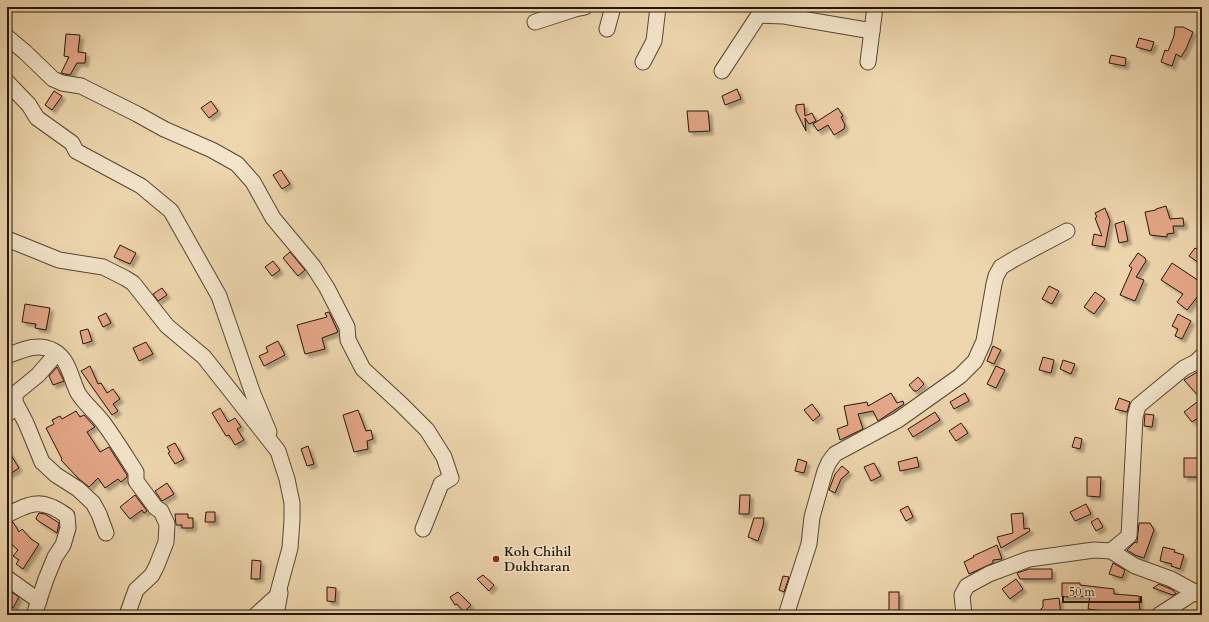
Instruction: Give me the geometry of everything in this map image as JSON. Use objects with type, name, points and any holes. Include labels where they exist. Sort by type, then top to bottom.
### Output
[{"type":"street","points":[[535,22],[585,7]]},
{"type":"street","points":[[607,29],[613,7]]},
{"type":"street","points":[[644,62],[654,41],[658,7]]},
{"type":"street","points":[[868,62],[876,7]]},
{"type":"street","points":[[722,71],[762,11],[872,31]]},
{"type":"street","points":[[7,37],[53,79],[62,83],[81,86],[164,128],[212,150],[237,164],[253,182],[273,218],[312,266],[327,288],[347,328],[348,340],[363,369],[427,430],[444,457],[451,478],[441,484],[423,529]]},
{"type":"street","points":[[7,82],[29,105],[37,118],[72,143],[76,151],[141,186],[172,211],[219,296],[254,394],[278,451],[287,479],[292,503],[290,548],[281,584],[280,600],[276,615]]},
{"type":"street","points":[[786,615],[809,544],[812,517],[829,462],[835,454],[898,420],[960,376],[975,361],[984,341],[994,284],[996,276],[1001,268],[1016,258],[1067,231]]},
{"type":"street","points":[[7,239],[59,260],[103,268],[133,283],[167,326],[204,357],[278,451]]},
{"type":"street","points":[[7,356],[35,347],[43,347],[57,353],[62,357],[69,369],[79,394],[103,422],[136,472],[136,481],[156,508],[161,511],[167,524],[166,542],[152,575],[136,590],[127,615]]},
{"type":"street","points":[[57,353],[38,375],[16,394],[11,408],[26,423],[42,462],[56,475],[78,489],[92,503],[99,514],[106,533]]},
{"type":"street","points":[[1111,551],[1129,536],[1134,424],[1138,406],[1184,368],[1196,362],[1202,356]]},
{"type":"street","points":[[7,515],[30,504],[43,503],[56,508],[67,516],[68,528],[63,545],[55,558],[37,608],[7,578]]},
{"type":"street","points":[[964,615],[962,595],[967,586],[989,574],[1029,559],[1080,551],[1111,551],[1135,566],[1171,579],[1198,594]]},
{"type":"street","points":[[256,615],[277,596],[280,583],[281,584]]},
{"type":"street","points":[[1159,615],[1198,594]]},
{"type":"building","points":[[1175,27],[1183,27],[1193,32],[1186,49],[1181,57],[1176,54],[1172,66],[1161,62],[1165,50],[1168,51],[1174,36]]},
{"type":"building","points":[[66,34],[80,35],[78,52],[86,53],[85,63],[77,63],[70,75],[61,73],[69,57],[64,56]]},
{"type":"building","points":[[1139,38],[1154,42],[1151,51],[1136,47]]},
{"type":"building","points":[[1111,55],[1126,58],[1125,66],[1109,63]]},
{"type":"building","points":[[737,89],[741,99],[725,105],[722,96]]},
{"type":"building","points":[[54,91],[62,96],[52,110],[45,105]]},
{"type":"building","points":[[211,101],[218,111],[209,118],[201,108]]},
{"type":"building","points":[[804,104],[805,116],[812,113],[816,121],[809,124],[805,118],[806,131],[796,111],[796,105]]},
{"type":"building","points":[[838,108],[843,116],[841,117],[845,125],[844,129],[834,135],[828,125],[818,131],[813,124]]},
{"type":"building","points":[[687,111],[708,111],[710,131],[689,132]]},
{"type":"building","points":[[281,170],[290,184],[282,189],[273,175]]},
{"type":"building","points":[[1166,206],[1170,219],[1183,218],[1184,226],[1173,226],[1174,233],[1167,234],[1167,237],[1150,235],[1145,212]]},
{"type":"building","points":[[1105,208],[1110,221],[1105,247],[1092,245],[1094,234],[1102,236],[1095,218],[1097,217],[1095,213]]},
{"type":"building","points":[[1124,221],[1128,241],[1119,243],[1115,224]]},
{"type":"building","points":[[120,245],[136,253],[130,264],[114,257]]},
{"type":"building","points":[[1195,248],[1202,252],[1202,265],[1189,256]]},
{"type":"building","points":[[290,252],[305,270],[298,276],[283,258]]},
{"type":"building","points":[[1138,253],[1145,258],[1146,261],[1136,277],[1144,280],[1135,301],[1120,295],[1132,268],[1129,266]]},
{"type":"building","points":[[273,261],[280,270],[272,276],[265,267]]},
{"type":"building","points":[[1172,263],[1202,283],[1202,299],[1198,296],[1187,310],[1177,302],[1183,294],[1161,280]]},
{"type":"building","points":[[1049,286],[1059,291],[1052,304],[1042,299]]},
{"type":"building","points":[[162,288],[167,295],[158,301],[153,294]]},
{"type":"building","points":[[1095,292],[1105,299],[1094,314],[1084,307]]},
{"type":"building","points":[[25,304],[50,308],[46,330],[35,328],[36,324],[22,322]]},
{"type":"building","points":[[329,312],[338,332],[322,338],[325,349],[305,354],[297,325],[327,317],[325,313]]},
{"type":"building","points":[[106,313],[111,323],[103,327],[98,317]]},
{"type":"building","points":[[1178,314],[1191,321],[1182,339],[1175,336],[1178,329],[1172,326]]},
{"type":"building","points":[[88,329],[92,341],[83,344],[80,331]]},
{"type":"building","points":[[278,341],[285,355],[264,366],[259,356],[268,352],[266,347]]},
{"type":"building","points":[[146,342],[153,354],[139,361],[133,348]]},
{"type":"building","points":[[993,346],[1001,350],[994,364],[987,361]]},
{"type":"building","points":[[1043,357],[1054,360],[1051,373],[1039,370]]},
{"type":"building","points":[[1063,360],[1075,364],[1071,374],[1060,369]]},
{"type":"building","points":[[90,366],[98,384],[101,383],[107,393],[113,389],[120,399],[113,404],[118,411],[112,415],[81,371]]},
{"type":"building","points":[[996,366],[1005,370],[996,388],[987,384]]},
{"type":"building","points":[[57,367],[64,381],[53,385],[49,376]]},
{"type":"building","points":[[1199,371],[1202,374],[1202,415],[1192,422],[1184,412],[1201,399],[1184,380]]},
{"type":"building","points":[[918,377],[924,384],[917,391],[914,391],[909,385]]},
{"type":"building","points":[[891,393],[897,403],[903,401],[904,404],[878,421],[873,411],[858,414],[863,429],[840,440],[837,429],[848,425],[844,406],[867,402],[868,406]]},
{"type":"building","points":[[965,393],[969,401],[954,409],[950,402]]},
{"type":"building","points":[[1119,398],[1130,402],[1127,412],[1115,409]]},
{"type":"building","points":[[812,404],[820,415],[813,421],[804,410]]},
{"type":"building","points":[[220,408],[228,422],[235,418],[241,427],[237,429],[244,440],[235,445],[229,435],[226,436],[212,413]]},
{"type":"building","points":[[358,410],[366,431],[371,430],[373,439],[367,441],[368,449],[354,452],[343,415]]},
{"type":"building","points":[[76,411],[80,417],[84,415],[95,427],[87,432],[100,452],[109,447],[127,475],[127,477],[121,482],[118,479],[105,488],[98,478],[89,487],[61,460],[62,459],[46,428],[54,424],[52,420],[60,416],[62,419]]},
{"type":"building","points":[[935,412],[940,420],[913,437],[908,429]]},
{"type":"building","points":[[1145,414],[1154,415],[1152,427],[1144,426]]},
{"type":"building","points":[[961,423],[968,433],[956,441],[949,431]]},
{"type":"building","points":[[1075,437],[1082,439],[1080,449],[1072,447]]},
{"type":"building","points":[[175,443],[184,459],[175,464],[168,453],[170,452],[167,447]]},
{"type":"building","points":[[308,446],[314,464],[307,466],[301,449]]},
{"type":"building","points":[[7,449],[19,468],[7,476]]},
{"type":"building","points":[[917,457],[919,467],[900,471],[898,462]]},
{"type":"building","points":[[1184,458],[1198,458],[1198,477],[1184,477]]},
{"type":"building","points":[[798,459],[807,462],[804,473],[795,471]]},
{"type":"building","points":[[874,463],[881,476],[871,481],[864,467]]},
{"type":"building","points":[[842,466],[849,472],[841,479],[835,493],[829,490],[835,474]]},
{"type":"building","points":[[1087,477],[1101,477],[1100,497],[1087,496]]},
{"type":"building","points":[[167,483],[174,494],[162,501],[155,491]]},
{"type":"building","points":[[135,495],[147,511],[144,513],[142,510],[130,519],[120,507]]},
{"type":"building","points":[[740,495],[750,495],[749,514],[739,514]]},
{"type":"building","points":[[1086,504],[1091,514],[1075,521],[1070,512]]},
{"type":"building","points":[[908,506],[913,517],[906,521],[900,510]]},
{"type":"building","points":[[206,512],[215,512],[215,522],[205,522]]},
{"type":"building","points":[[39,513],[45,514],[59,523],[57,533],[37,520],[36,518]]},
{"type":"building","points":[[1023,513],[1024,529],[1029,528],[1030,531],[1001,548],[997,537],[1013,533],[1011,514]]},
{"type":"building","points":[[175,514],[188,514],[188,518],[193,518],[193,528],[182,528],[182,525],[176,525]]},
{"type":"building","points":[[754,518],[764,518],[758,541],[748,537]]},
{"type":"building","points":[[1098,518],[1103,527],[1096,531],[1091,522]]},
{"type":"building","points":[[13,522],[19,532],[22,529],[31,539],[39,544],[23,569],[16,564],[19,560],[13,556],[18,550],[7,540],[7,524]]},
{"type":"building","points":[[1139,523],[1150,523],[1154,530],[1144,558],[1127,550],[1135,542],[1137,543]]},
{"type":"building","points":[[997,545],[1002,559],[993,560],[993,563],[969,574],[964,562],[974,557],[973,556]]},
{"type":"building","points":[[1163,547],[1175,550],[1174,552],[1184,555],[1180,569],[1171,566],[1172,564],[1160,561]]},
{"type":"building","points":[[252,560],[261,561],[260,579],[251,579]]},
{"type":"building","points":[[1113,563],[1125,570],[1122,578],[1109,574]]},
{"type":"building","points":[[1029,569],[1052,569],[1052,579],[1020,579],[1017,573]]},
{"type":"building","points":[[483,575],[494,585],[489,591],[477,579]]},
{"type":"building","points":[[783,576],[789,577],[784,592],[779,590]]},
{"type":"building","points":[[1016,579],[1023,589],[1010,599],[1002,589]]},
{"type":"building","points":[[1062,583],[1080,583],[1080,585],[1114,589],[1114,594],[1139,596],[1140,615],[1111,615],[1111,612],[1088,609],[1090,596],[1062,597]]},
{"type":"building","points":[[1159,584],[1173,590],[1176,594],[1173,595],[1153,588]]},
{"type":"building","points":[[327,587],[336,588],[335,602],[327,601]]},
{"type":"building","points":[[7,589],[19,597],[13,608],[7,604]]},
{"type":"building","points":[[458,592],[471,605],[464,612],[457,604],[455,605],[450,597]]},
{"type":"building","points":[[889,592],[899,592],[899,615],[889,615]]},
{"type":"building","points":[[1059,598],[1061,615],[1035,615],[1043,607],[1043,600]]},
{"type":"place","name":"Koh Chihil Dukhtaran","points":[[496,559]]}]
